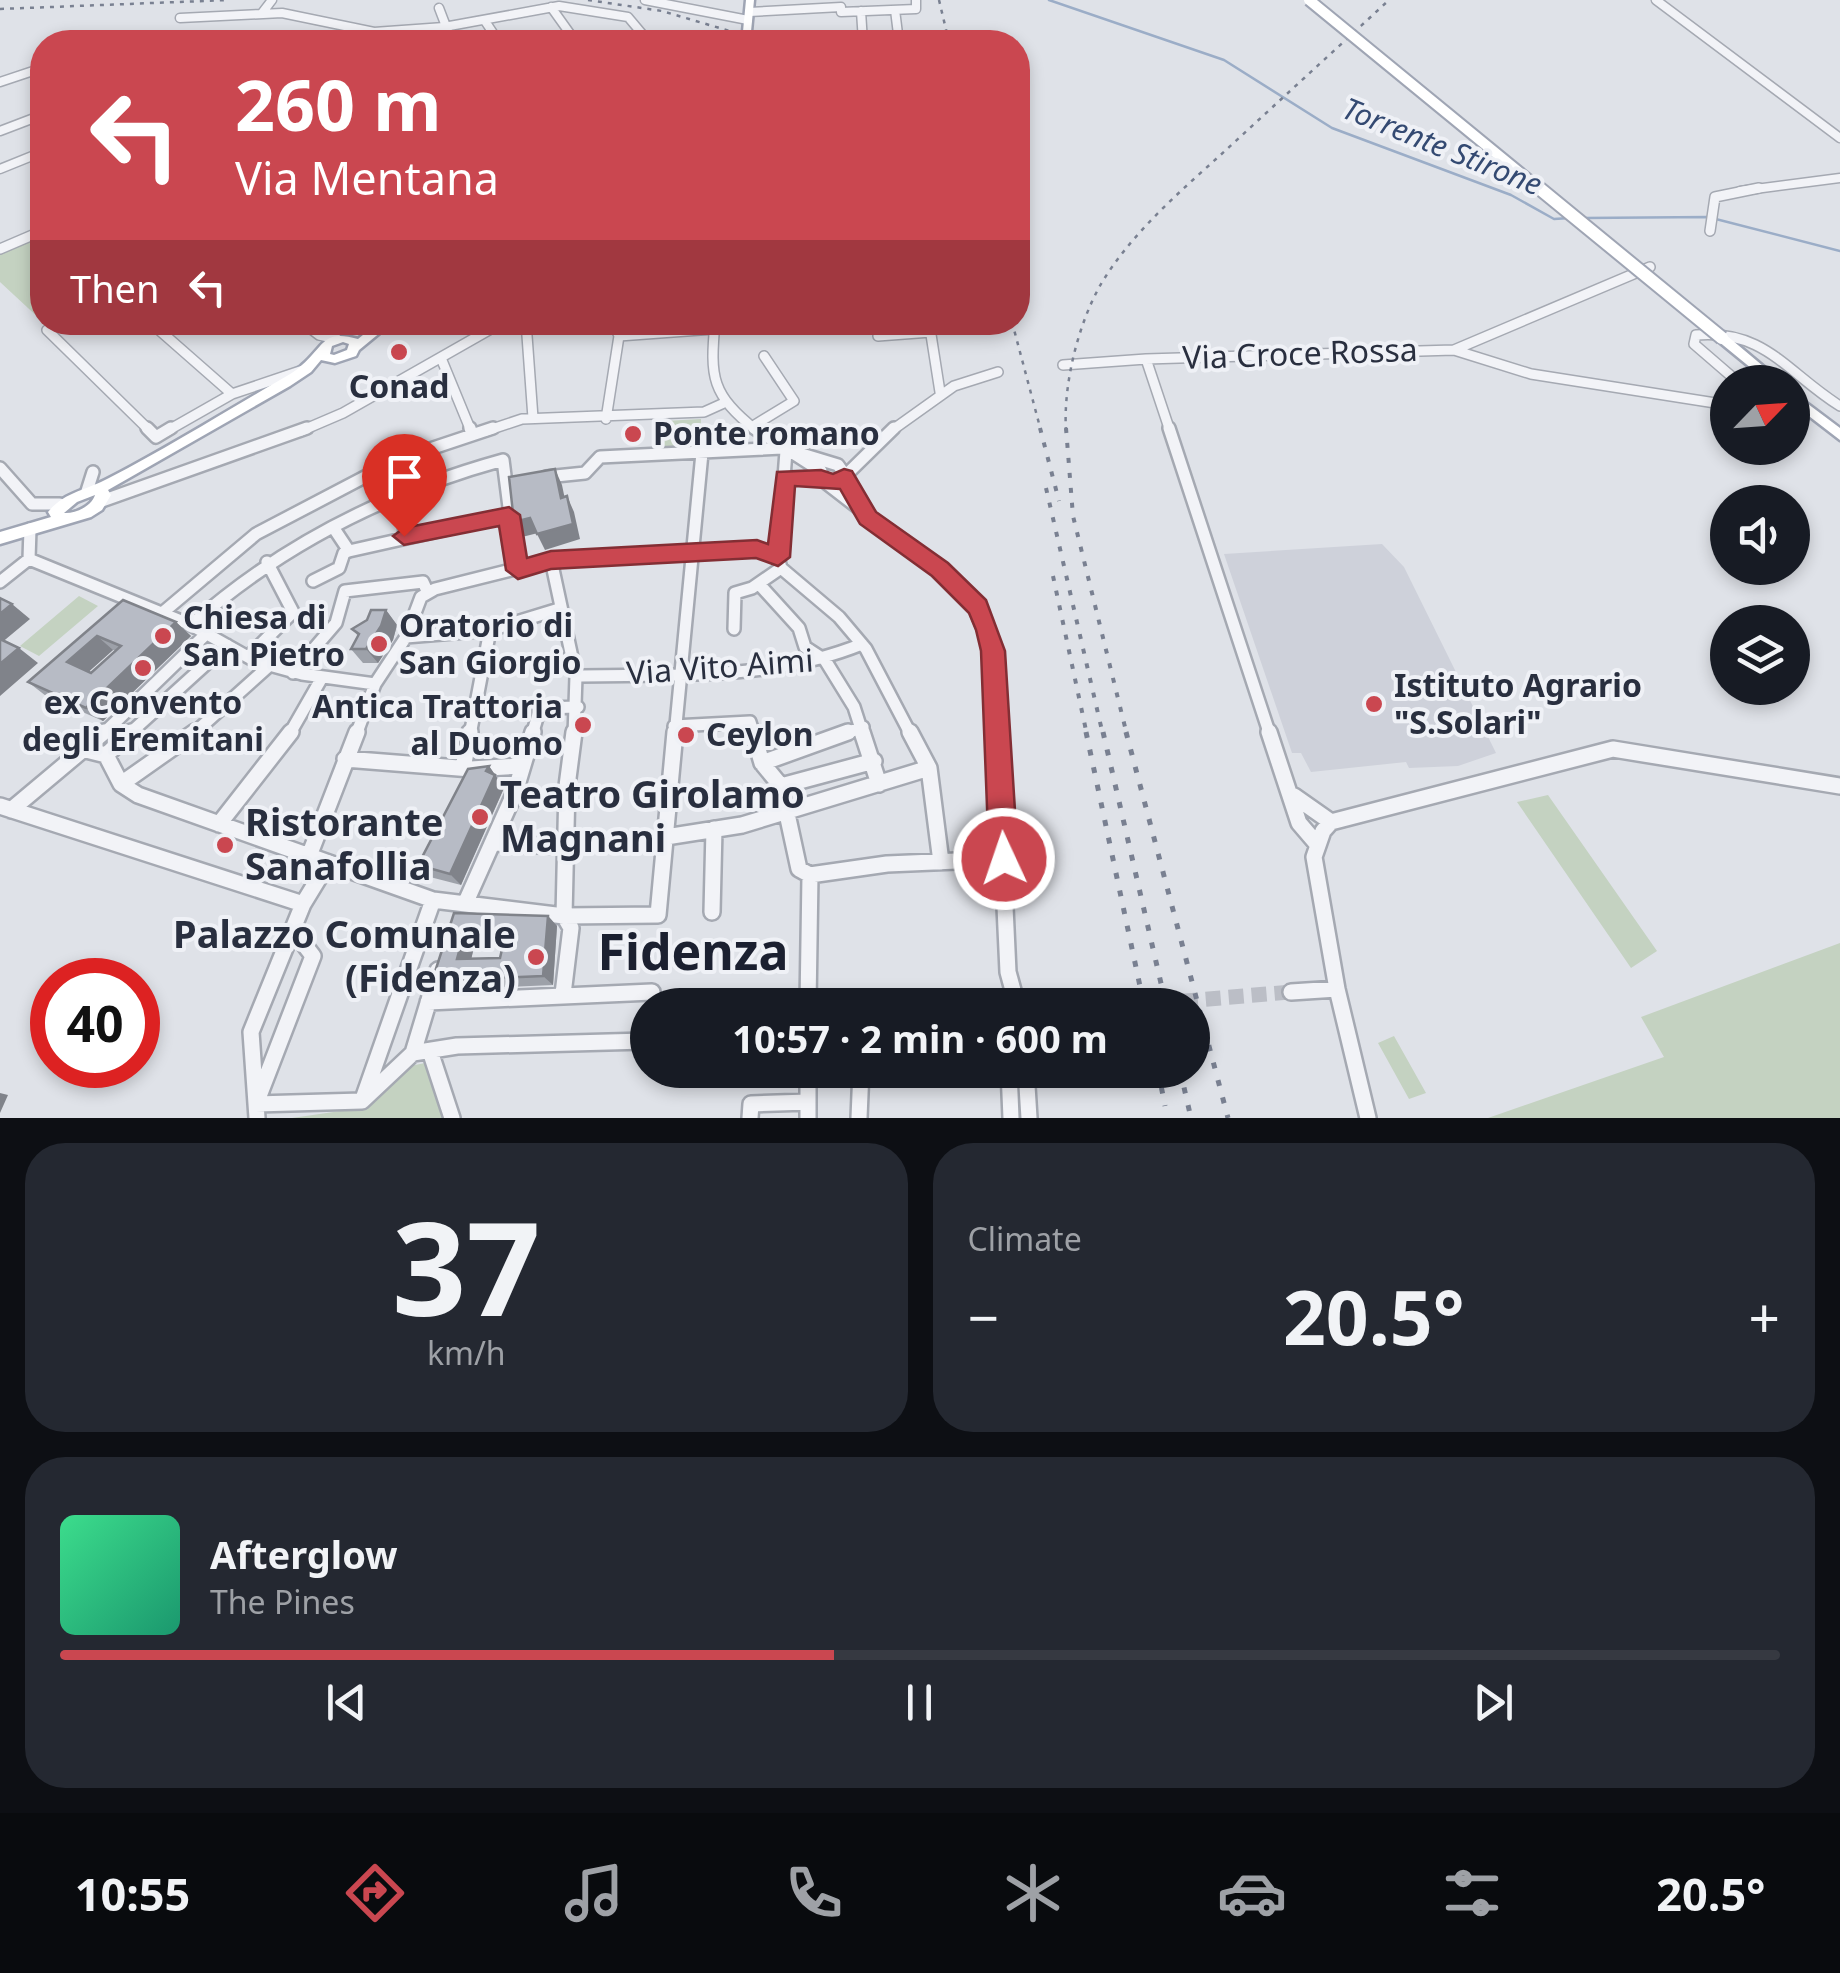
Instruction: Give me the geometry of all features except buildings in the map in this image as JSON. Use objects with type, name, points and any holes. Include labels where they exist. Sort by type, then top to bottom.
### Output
[{"type":"main road","points":[[747,30],[750,0]]},
{"type":"main road","points":[[1310,0],[1755,365]]},
{"type":"main road","points":[[0,538],[100,492],[306,369],[330,345],[357,335]]},
{"type":"main road","points":[[330,345],[348,356],[371,335]]},
{"type":"main road","points":[[330,345],[354,340],[356,347]]},
{"type":"main road","points":[[1810,411],[1840,435]]},
{"type":"street","points":[[262,13],[272,0]]},
{"type":"street","points":[[645,0],[748,16],[840,4],[841,12],[916,9],[916,0]]},
{"type":"street","points":[[1656,0],[1840,138]]},
{"type":"street","points":[[180,18],[262,13],[305,16],[359,30],[444,27],[550,7],[602,10],[628,17],[639,30]]},
{"type":"street","points":[[550,7],[567,30]]},
{"type":"street","points":[[439,8],[446,30]]},
{"type":"street","points":[[895,10],[898,30]]},
{"type":"street","points":[[862,11],[863,30]]},
{"type":"street","points":[[486,21],[491,30]]},
{"type":"street","points":[[0,82],[30,72]]},
{"type":"street","points":[[0,131],[30,120]]},
{"type":"street","points":[[0,169],[30,157]]},
{"type":"street","points":[[1710,231],[1716,197],[1734,191],[1840,178]]},
{"type":"street","points":[[0,249],[30,235]]},
{"type":"street","name":"Via Croce Rossa","points":[[1317,844],[1298,823],[1146,358],[1454,350],[1650,266]]},
{"type":"street","points":[[1718,365],[1694,344],[1696,335],[1713,332],[1752,338],[1788,365]]},
{"type":"street","points":[[52,335],[156,437],[232,394],[306,369]]},
{"type":"street","points":[[165,335],[232,394]]},
{"type":"street","points":[[318,335],[330,345]]},
{"type":"street","points":[[93,472],[100,492],[286,437],[343,412],[480,335]]},
{"type":"street","points":[[527,335],[533,418]]},
{"type":"street","points":[[606,419],[619,336],[628,335]]},
{"type":"street","points":[[713,335],[711,374],[724,403],[784,449],[833,477],[868,518],[940,569],[978,607],[993,651],[1008,972],[1012,988]]},
{"type":"street","points":[[878,336],[884,335]]},
{"type":"street","points":[[931,335],[940,392]]},
{"type":"street","points":[[1454,350],[1531,374],[1710,402]]},
{"type":"street","points":[[754,426],[794,401],[764,356]]},
{"type":"street","points":[[440,358],[472,434]]},
{"type":"street","points":[[1063,365],[1146,358]]},
{"type":"street","points":[[784,478],[833,477],[940,392],[978,374],[998,372]]},
{"type":"street","points":[[1810,386],[1840,406]]},
{"type":"street","points":[[162,614],[256,534],[373,471],[472,434],[533,418],[606,419],[704,412],[724,403]]},
{"type":"street","points":[[835,465],[883,440]]},
{"type":"street","points":[[734,629],[735,593],[759,584],[780,562],[784,449]]},
{"type":"street","points":[[540,478],[585,473],[600,457],[784,449],[843,468],[833,477]]},
{"type":"street","points":[[86,750],[107,759],[121,784],[138,795],[433,900],[564,916],[658,914],[702,453]]},
{"type":"street","points":[[191,625],[268,562],[334,527],[464,469],[503,460],[518,570]]},
{"type":"street","points":[[0,468],[32,504],[59,512]]},
{"type":"street","points":[[507,481],[523,479]]},
{"type":"street","points":[[402,496],[404,536]]},
{"type":"street","points":[[313,581],[339,568],[344,553],[349,551],[509,515]]},
{"type":"street","points":[[0,582],[29,559],[33,526]]},
{"type":"street","points":[[334,527],[349,551]]},
{"type":"street","points":[[293,674],[336,623],[346,590],[426,588],[551,560],[757,549],[780,562],[862,644],[930,768],[940,862]]},
{"type":"street","points":[[29,559],[191,625],[204,636],[293,674],[320,681],[375,684]]},
{"type":"street","points":[[551,560],[576,676],[578,707],[567,786],[564,916],[571,928],[562,994]]},
{"type":"street","points":[[249,656],[293,612],[268,562]]},
{"type":"street","points":[[759,584],[798,628],[805,646],[824,660],[863,727],[879,784]]},
{"type":"street","points":[[309,856],[375,684],[406,637],[426,588]]},
{"type":"street","points":[[406,637],[490,630],[559,609]]},
{"type":"street","points":[[463,768],[490,630]]},
{"type":"street","points":[[6,808],[86,750],[204,636]]},
{"type":"street","name":"Via Vito Aimi","points":[[576,676],[784,668],[824,660],[862,644]]},
{"type":"street","points":[[107,759],[227,646]]},
{"type":"street","points":[[121,784],[194,733],[270,664]]},
{"type":"street","points":[[219,824],[280,752],[306,712],[320,681]]},
{"type":"street","points":[[455,920],[515,792],[540,708],[578,707]]},
{"type":"street","points":[[674,726],[750,722],[762,763],[781,786],[799,869],[810,876],[887,864],[1004,859]]},
{"type":"street","points":[[762,763],[863,727]]},
{"type":"street","points":[[1368,1118],[1337,990],[1316,872],[1317,844],[1331,822],[1613,749],[1840,786]]},
{"type":"street","points":[[345,759],[463,768],[520,766]]},
{"type":"street","points":[[781,786],[874,761]]},
{"type":"street","points":[[666,836],[787,812],[930,768]]},
{"type":"street","points":[[1289,788],[1301,804],[1331,822]]},
{"type":"street","points":[[6,808],[302,904]]},
{"type":"street","points":[[712,912],[714,829]]},
{"type":"street","points":[[494,843],[564,846]]},
{"type":"street","points":[[256,1111],[251,1032],[302,904],[328,863]]},
{"type":"street","points":[[808,988],[810,876]]},
{"type":"street","points":[[362,1101],[433,900]]},
{"type":"street","points":[[256,1111],[313,956],[294,930]]},
{"type":"street","points":[[444,953],[428,1002],[422,1052],[452,1118]]},
{"type":"street","points":[[1291,992],[1337,990]]},
{"type":"street","points":[[428,1002],[630,992]]},
{"type":"street","points":[[256,1111],[362,1101],[422,1052],[457,1046],[630,1041]]},
{"type":"street","points":[[859,1118],[860,1088]]},
{"type":"street","points":[[1010,1088],[1012,1118]]},
{"type":"street","points":[[1027,1088],[1029,1118]]},
{"type":"street","points":[[750,1118],[751,1104],[808,1110]]},
{"type":"shaded area","name":"Istituto Agrario \"S.Solari\"","points":[[1382,544],[1404,567],[1496,753],[1458,766],[1409,768],[1406,762],[1311,772],[1301,753],[1292,753],[1224,554]]},
{"type":"green space","points":[[30,241],[30,310],[0,282],[0,254]]},
{"type":"green space","points":[[701,419],[700,447],[663,450],[665,421]]},
{"type":"green space","points":[[79,596],[98,606],[39,656],[20,646]]},
{"type":"green space","points":[[1548,795],[1657,951],[1631,968],[1517,802]]},
{"type":"green space","points":[[1840,943],[1840,1118],[1488,1118],[1664,1057],[1641,1017]]},
{"type":"green space","points":[[1394,1036],[1426,1093],[1409,1099],[1378,1043]]},
{"type":"green space","points":[[425,1063],[452,1118],[292,1118],[368,1107],[410,1066]]},
{"type":"waterway","name":"Torrente Stirone","points":[[1049,0],[1224,60],[1332,128],[1511,195],[1554,219],[1570,218]]},
{"type":"waterway","name":"Torrente Stirone","points":[[1584,218],[1708,217],[1840,251]]},
{"type":"tunnel","points":[[1210,999],[1291,992]]},
{"type":"railway","points":[[0,9],[229,0]]},
{"type":"railway","points":[[588,0],[662,11],[726,30]]},
{"type":"railway","points":[[939,0],[946,30]]},
{"type":"railway","points":[[1066,428],[1067,394],[1079,336],[1113,265],[1175,196],[1389,0]]},
{"type":"railway","points":[[1015,335],[1041,431]]},
{"type":"railway","points":[[1040,428],[1059,501]]},
{"type":"railway","points":[[1066,428],[1073,516],[1127,735]]},
{"type":"railway","points":[[1046,488],[1103,735]]},
{"type":"railway","points":[[1053,576],[1087,735]]},
{"type":"railway","points":[[1086,732],[1140,988]]},
{"type":"railway","points":[[1103,732],[1162,988]]},
{"type":"railway","points":[[1126,732],[1228,1118]]},
{"type":"railway","points":[[1162,1088],[1165,1106]]},
{"type":"railway","points":[[1184,1088],[1191,1118]]},
{"type":"place","name":"Conad","points":[[399,352]]},
{"type":"place","name":"Ponte romano","points":[[633,434]]},
{"type":"place","name":"Chiesa di San Pietro","points":[[163,636]]},
{"type":"place","name":"Oratorio di San Giorgio","points":[[379,644]]},
{"type":"place","name":"ex Convento degli Eremitani","points":[[143,668]]},
{"type":"place","name":"Istituto Agrario \"S.Solari\"","points":[[1374,704]]},
{"type":"place","name":"Antica Trattoria al Duomo","points":[[583,725]]},
{"type":"place","name":"Ceylon","points":[[686,735]]},
{"type":"place","name":"Teatro Girolamo Magnani","points":[[480,817]]},
{"type":"place","name":"Ristorante Sanafollia","points":[[225,845]]},
{"type":"place","name":"Palazzo Comunale (Fidenza)","points":[[536,957]]},
{"type":"district","name":"Fidenza","points":[[693,952]]},
{"type":"route","points":[[404,536],[509,515],[518,570],[551,560],[757,549],[778,557],[784,478],[821,478],[835,483],[844,477],[868,518],[940,569],[978,607],[988,630],[993,651],[1004,859]]}]
